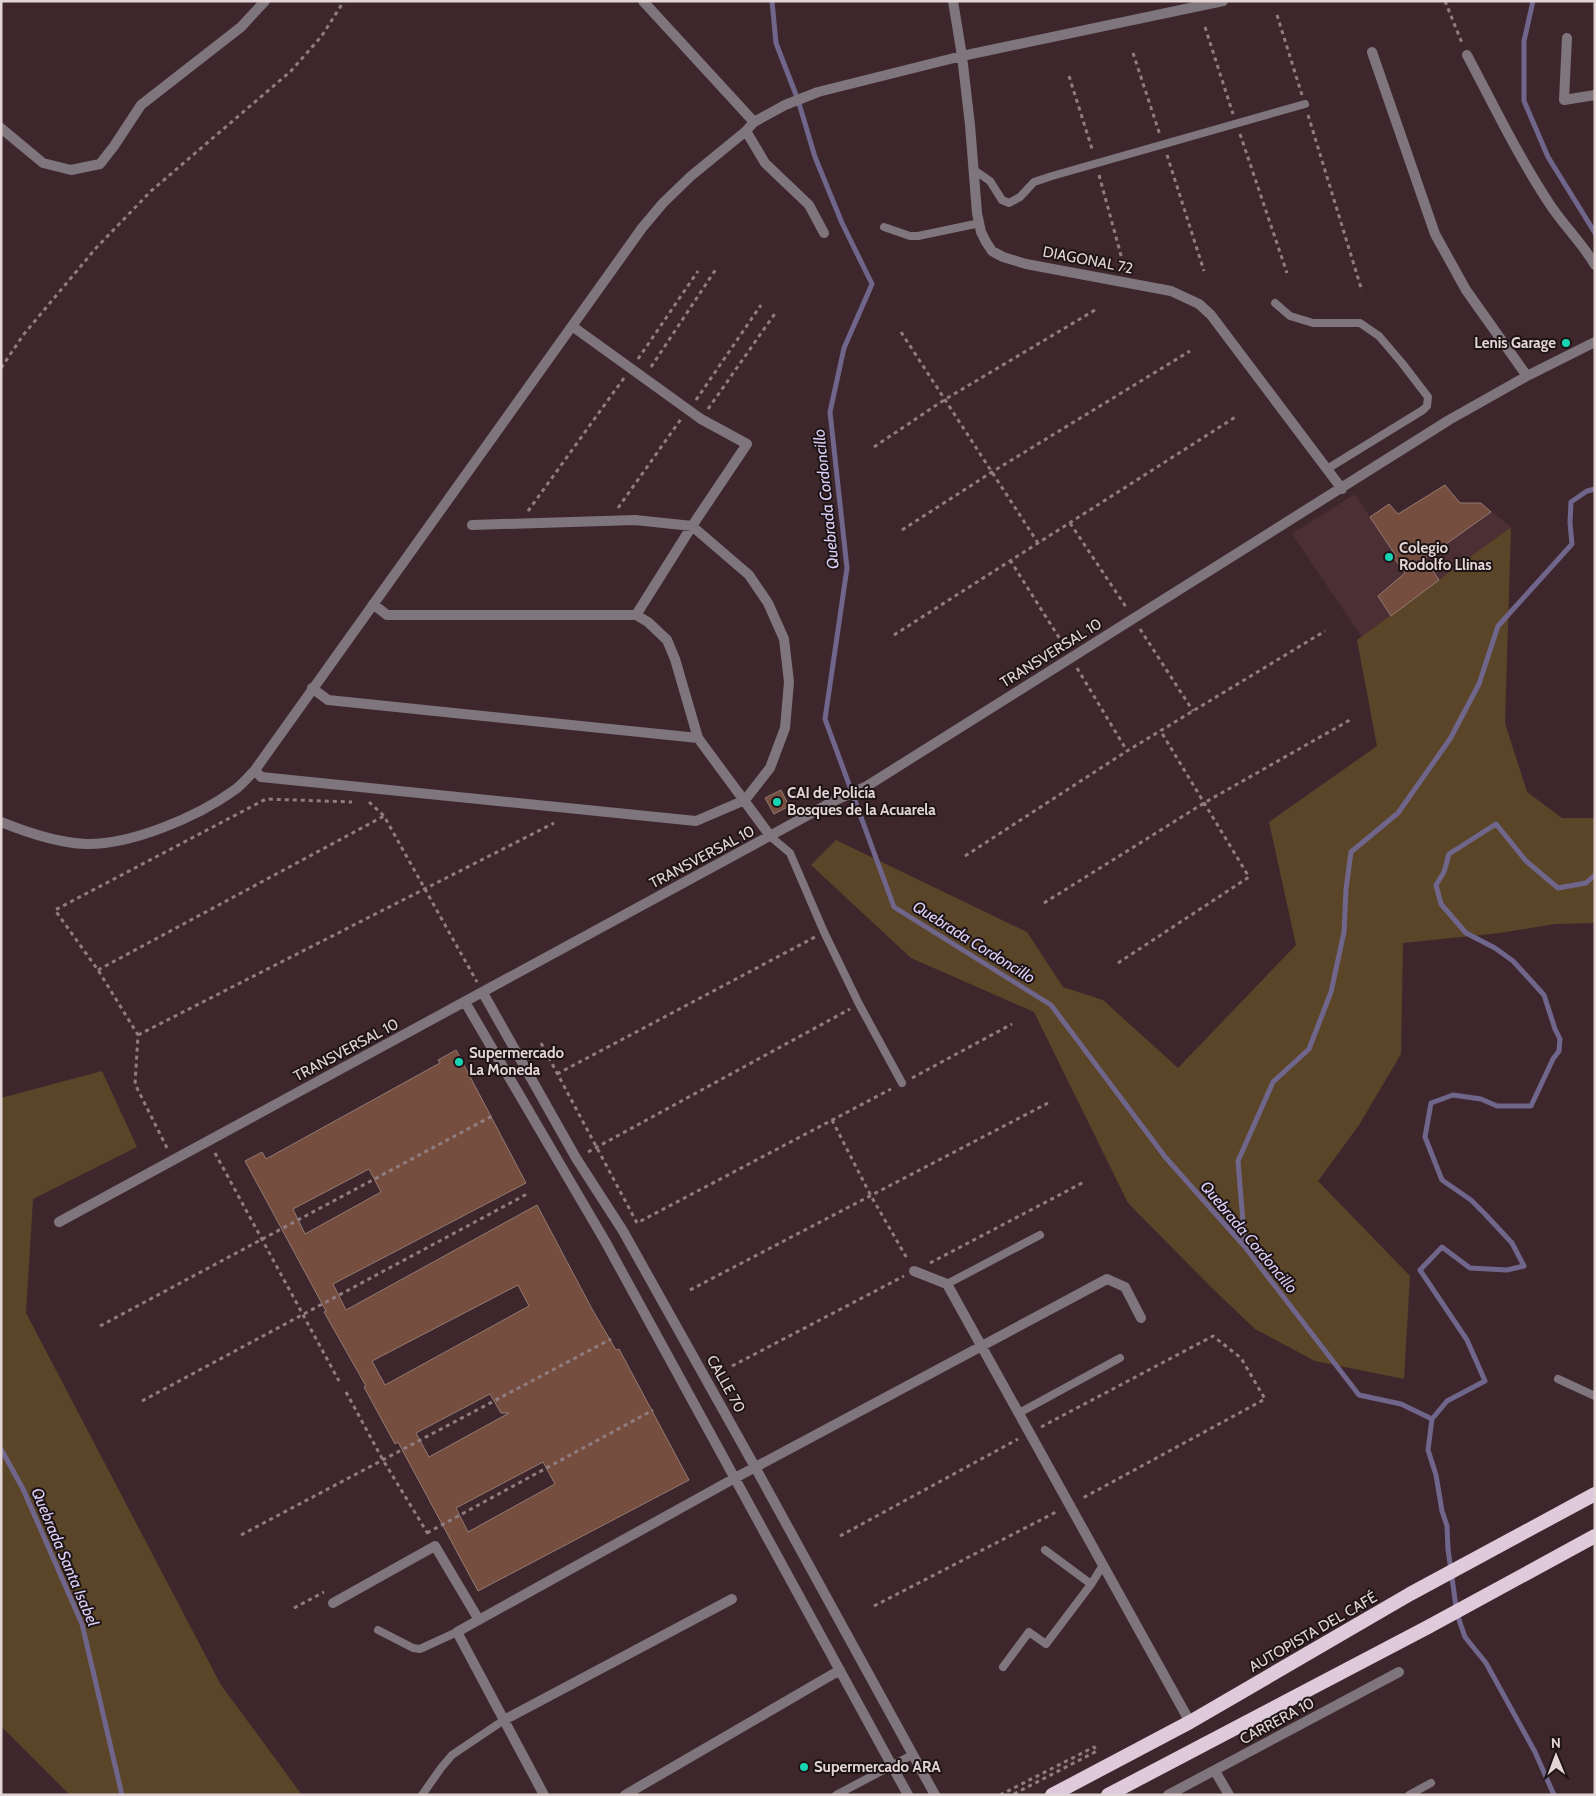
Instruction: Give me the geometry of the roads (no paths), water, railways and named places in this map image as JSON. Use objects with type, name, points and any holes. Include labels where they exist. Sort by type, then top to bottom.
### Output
[{"type":"highway","name":"AUTOPISTA DEL CAFÉ","points":[[1052,1795],[1190,1722],[1410,1594],[1593,1495]]},
{"type":"highway","points":[[1108,1795],[1428,1627],[1595,1536]]},
{"type":"street","points":[[1,128],[43,163],[71,170],[100,164],[142,105],[241,27],[265,1]]},
{"type":"street","points":[[643,1],[754,122]]},
{"type":"street","name":"DIAGONAL 72","points":[[953,1],[962,56],[980,224],[986,242],[992,251],[1003,257],[1026,264],[1171,291],[1199,304],[1211,315],[1342,489]]},
{"type":"street","points":[[1,822],[33,834],[85,844],[103,843],[148,833],[205,808],[234,791],[255,770],[642,228],[690,176],[746,131],[754,122],[785,105],[818,92],[962,56],[1223,1]]},
{"type":"street","points":[[1567,38],[1564,100],[1595,95]]},
{"type":"street","points":[[1372,52],[1435,234],[1466,290],[1527,376]]},
{"type":"street","points":[[1467,55],[1529,172],[1549,203],[1586,250],[1595,265]]},
{"type":"street","points":[[746,131],[765,163],[809,205],[824,233]]},
{"type":"street","points":[[572,326],[701,420],[747,444],[692,526],[636,616]]},
{"type":"street","name":"TRANSVERSAL 10","points":[[59,1222],[771,837],[834,801],[867,786],[1449,420],[1527,376],[1595,342]]},
{"type":"street","points":[[255,770],[261,777],[696,820],[745,800],[770,768],[785,728],[789,682],[784,639],[768,603],[749,575],[692,526],[635,520],[472,525]]},
{"type":"street","points":[[373,604],[387,616],[636,616],[648,622],[667,640],[675,659],[698,738],[771,837]]},
{"type":"street","points":[[312,688],[328,700],[698,738]]},
{"type":"street","name":"CALLE 70","points":[[483,992],[576,1158],[623,1231],[935,1795]]},
{"type":"street","points":[[465,1002],[605,1241],[908,1795]]},
{"type":"street","points":[[914,1271],[947,1284],[1190,1722]]},
{"type":"street","points":[[544,1795],[457,1632],[755,1467],[1107,1278],[1125,1288],[1141,1318]]},
{"type":"street","points":[[333,1603],[435,1546],[479,1620]]},
{"type":"street","points":[[504,1720],[732,1598]]},
{"type":"street","points":[[625,1795],[840,1670]]},
{"type":"street","name":"CARRERA 10","points":[[1168,1795],[1399,1672]]},
{"type":"street","points":[[1216,1771],[1229,1795]]},
{"type":"lane","points":[[974,170],[990,181],[1002,200],[1009,203],[1020,197],[1034,182],[1305,104]]},
{"type":"lane","points":[[884,227],[910,236],[918,236],[980,224]]},
{"type":"lane","points":[[1275,303],[1290,316],[1313,323],[1360,323],[1379,336],[1428,397],[1427,406],[1423,410],[1327,469]]},
{"type":"lane","points":[[771,837],[790,853],[824,932],[859,1004],[902,1083]]},
{"type":"lane","points":[[947,1284],[1040,1235]]},
{"type":"lane","points":[[1019,1413],[1120,1358]]},
{"type":"lane","points":[[1558,1378],[1595,1396]]},
{"type":"lane","points":[[1045,1550],[1091,1584]]},
{"type":"lane","points":[[1003,1667],[1029,1632],[1046,1644],[1103,1565]]},
{"type":"lane","points":[[378,1630],[413,1648],[420,1649],[457,1632]]},
{"type":"lane","points":[[422,1795],[452,1755],[504,1720]]},
{"type":"lane","points":[[836,1795],[912,1755]]},
{"type":"lane","points":[[1409,1795],[1431,1783]]},
{"type":"waterway","name":"Quebrada Cordoncillo","points":[[772,1],[776,43],[798,100],[815,157],[842,223],[872,284],[844,348],[830,412],[847,568],[825,719],[894,907],[1051,1005],[1166,1158],[1245,1247],[1359,1395],[1401,1404],[1432,1419]]},
{"type":"waterway","points":[[1533,1],[1524,41],[1524,101],[1548,157],[1595,233]]},
{"type":"waterway","points":[[1245,1247],[1238,1161],[1273,1082],[1309,1049],[1331,992],[1344,932],[1346,889],[1351,852],[1398,813],[1450,739],[1479,684],[1498,626],[1572,544],[1571,502],[1587,491],[1595,489]]},
{"type":"waterway","points":[[1554,1795],[1535,1752],[1486,1663],[1465,1637],[1457,1614],[1448,1549],[1447,1526],[1442,1511],[1436,1475],[1428,1450],[1432,1419],[1447,1401],[1485,1381],[1467,1340],[1420,1270],[1442,1247],[1470,1268],[1507,1270],[1524,1266],[1512,1243],[1484,1213],[1471,1200],[1442,1180],[1425,1137],[1431,1103],[1453,1095],[1481,1099],[1497,1106],[1531,1106],[1553,1059],[1559,1051],[1560,1039],[1544,995],[1513,961],[1495,948],[1466,933],[1441,904],[1436,885],[1444,872],[1449,854],[1496,824],[1526,861],[1558,888],[1586,883],[1595,875]]},
{"type":"waterway","name":"Quebrada Santa Isabel","points":[[1,1449],[23,1489],[82,1624],[122,1795]]},
{"type":"place","name":"Lenis Garage","points":[[1566,343]]},
{"type":"place","name":"Colegio Rodolfo Llinas","points":[[1389,557]]},
{"type":"place","name":"CAI de Policía Bosques de la Acuarela","points":[[777,802]]},
{"type":"place","name":"Supermercado La Moneda","points":[[459,1062]]},
{"type":"place","name":"Supermercado ARA","points":[[804,1767]]}]
